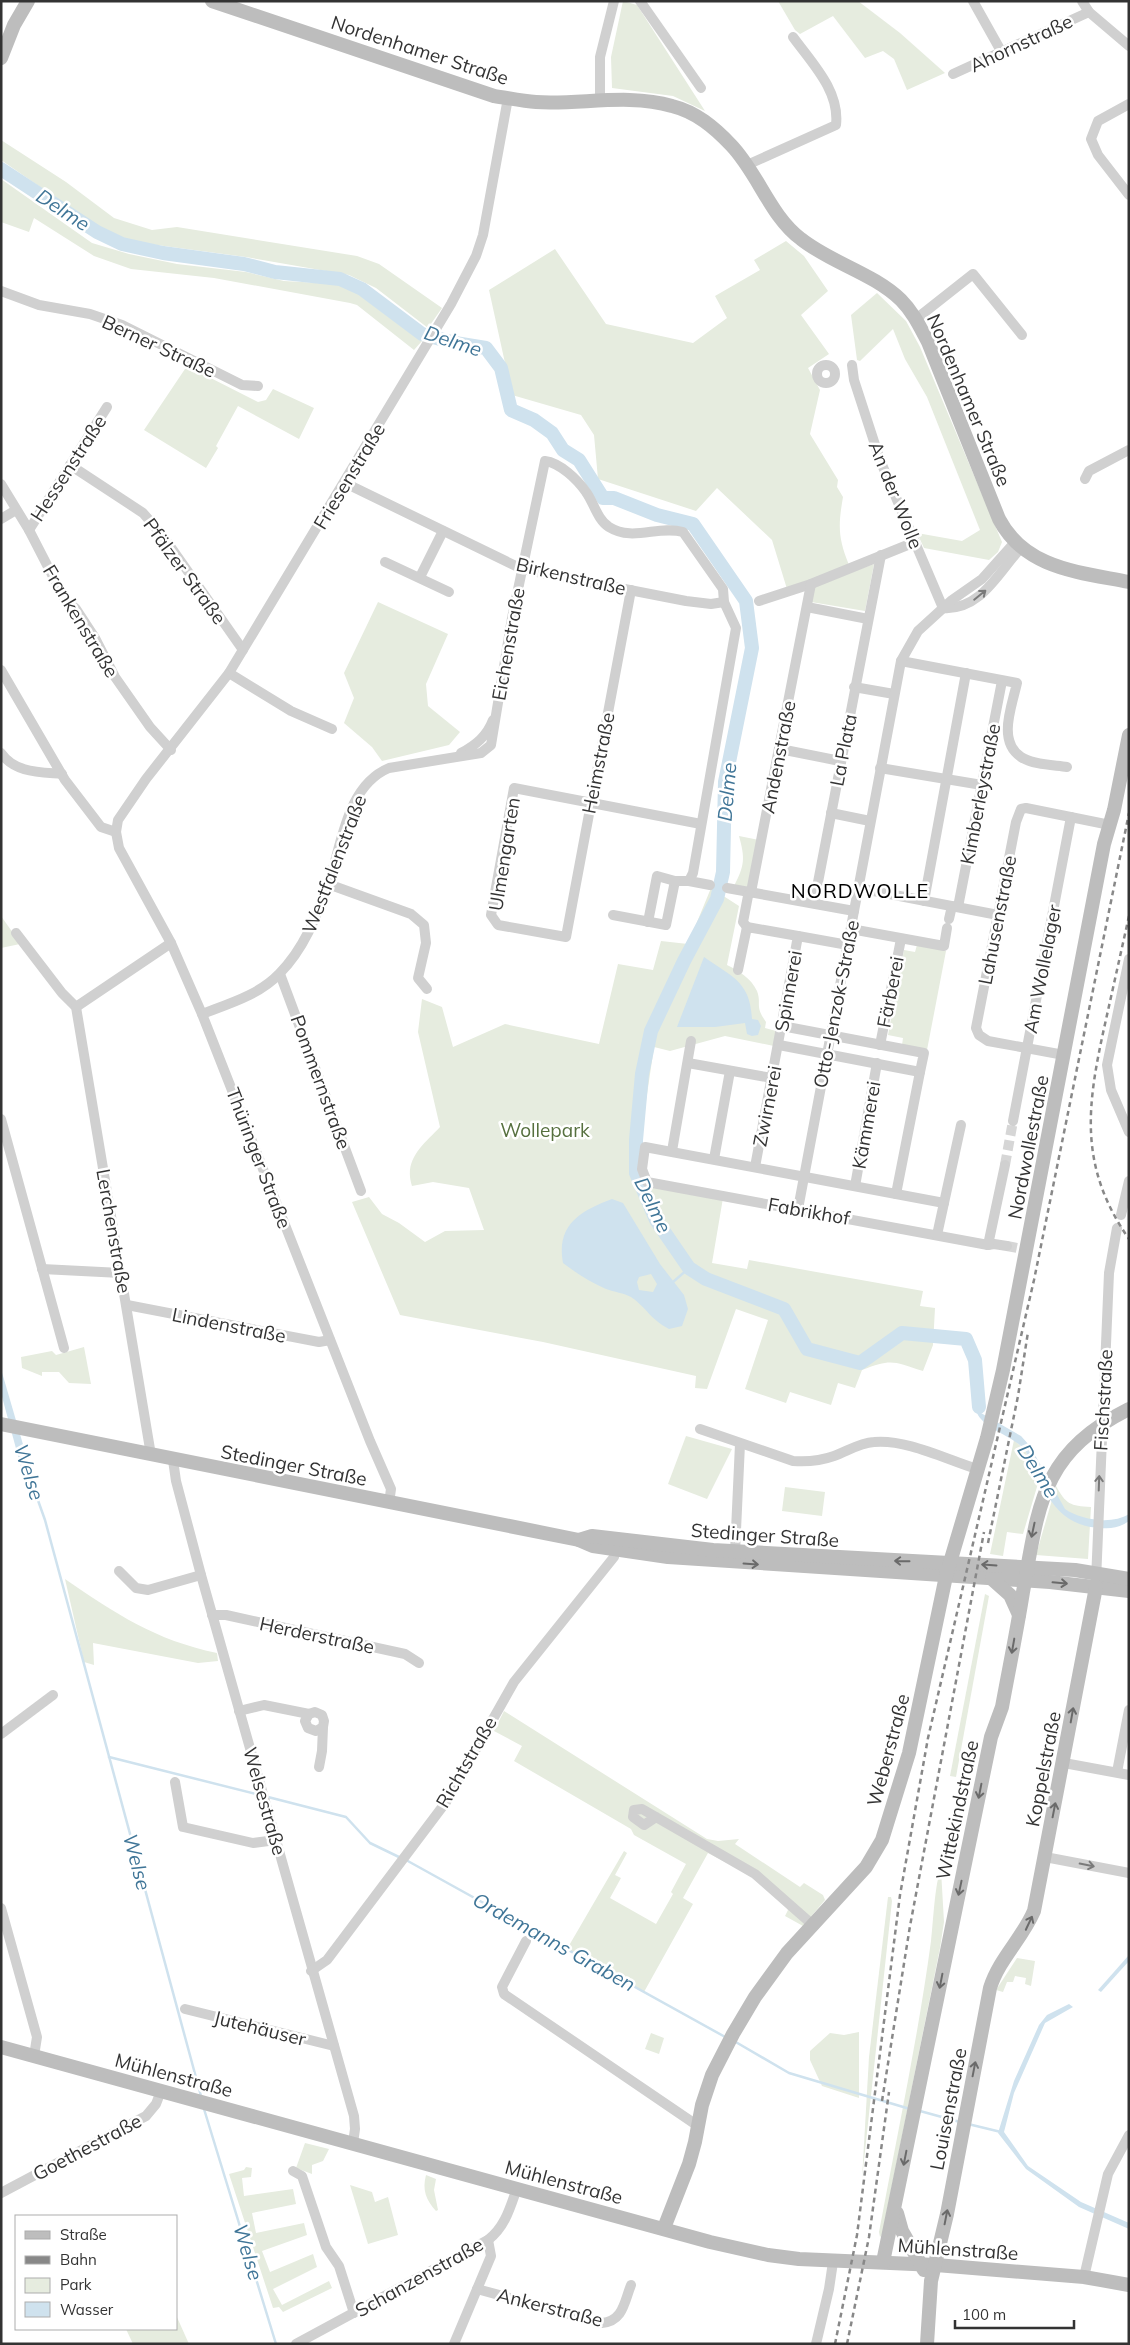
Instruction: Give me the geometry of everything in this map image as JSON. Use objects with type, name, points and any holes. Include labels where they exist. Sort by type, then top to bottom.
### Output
[{"type":"street","points":[[1,58],[4,41],[28,1]]},
{"type":"street","name":"Nordenhamer Straße","points":[[212,1],[463,87],[508,98],[536,102],[648,102],[672,106],[694,114],[713,127],[734,147],[793,233],[835,262],[880,285],[901,300],[916,319],[928,342],[999,520],[1018,545],[1050,565],[1129,582]]},
{"type":"street","points":[[600,101],[600,57],[614,1]]},
{"type":"street","points":[[640,1],[701,88]]},
{"type":"street","points":[[972,1],[1001,51]]},
{"type":"street","points":[[1082,1],[1089,12],[1129,46]]},
{"type":"street","name":"Ahornstraße","points":[[953,74],[1089,12]]},
{"type":"street","points":[[747,165],[836,125],[838,110],[828,85],[794,37]]},
{"type":"street","name":"Friesenstraße","points":[[118,820],[146,779],[230,674],[436,329],[476,256],[483,235],[508,98]]},
{"type":"street","points":[[1129,104],[1098,121],[1091,139],[1098,155],[1129,195]]},
{"type":"street","points":[[916,319],[972,274],[1022,335]]},
{"type":"street","name":"Berner Straße","points":[[1,291],[39,305],[90,314],[122,325],[242,385],[258,386]]},
{"type":"street","name":"An der Wolle","points":[[852,365],[854,380],[880,460],[943,608]]},
{"type":"street","points":[[836,374],[854,380]]},
{"type":"street","name":"Hessenstraße","points":[[29,530],[107,407]]},
{"type":"street","points":[[1085,479],[1089,471],[1129,450]]},
{"type":"street","name":"Eichenstraße","points":[[487,750],[492,745],[496,710],[544,461],[555,462],[586,492],[600,518],[608,526],[623,533],[636,534],[662,530],[683,532],[723,589],[724,602]]},
{"type":"street","name":"Pfälzer Straße","points":[[70,465],[143,513],[163,536],[244,650]]},
{"type":"street","name":"Birkenstraße","points":[[345,483],[522,569],[686,601],[712,604],[724,602]]},
{"type":"street","name":"Frankenstraße","points":[[1,484],[29,530],[64,598],[76,609],[95,638],[115,677],[150,727],[171,750]]},
{"type":"street","points":[[1,519],[16,510]]},
{"type":"street","points":[[420,577],[443,531]]},
{"type":"street","points":[[759,601],[812,584],[915,542]]},
{"type":"street","name":"Otto-Jenzok-Straße","points":[[798,1209],[901,661],[918,631],[943,608],[982,579],[1018,545]]},
{"type":"street","name":"La Plata","points":[[814,903],[854,687],[881,555]]},
{"type":"street","points":[[385,562],[449,592]]},
{"type":"street","name":"Andenstraße","points":[[747,926],[743,922],[748,896],[751,892],[812,584]]},
{"type":"street","name":"Heimstraße","points":[[566,937],[631,590]]},
{"type":"street","points":[[689,881],[694,873],[700,824],[736,628],[724,602]]},
{"type":"street","points":[[807,607],[868,619]]},
{"type":"street","points":[[901,661],[1017,684],[1007,729],[1010,746],[1022,757],[1067,767]]},
{"type":"street","points":[[1,670],[62,774],[101,827],[116,832]]},
{"type":"street","points":[[230,674],[291,711],[332,729]]},
{"type":"street","points":[[924,901],[966,674]]},
{"type":"street","name":"Kimberleystraße","points":[[955,907],[982,785],[1002,681]]},
{"type":"street","name":"La Plata","points":[[854,687],[894,694]]},
{"type":"street","name":"Eichenstraße","points":[[478,743],[490,728],[496,710]]},
{"type":"street","name":"Nordwollestraße","points":[[950,1562],[992,1417],[1104,844],[1110,825],[1129,735]]},
{"type":"street","name":"Westfalenstraße","points":[[455,756],[478,743]]},
{"type":"street","points":[[780,749],[840,761]]},
{"type":"street","name":"Westfalenstraße","points":[[202,1014],[236,1002],[269,984],[280,974],[305,942],[328,884],[354,803],[369,780],[379,772],[403,764],[481,753],[487,750]]},
{"type":"street","points":[[1,753],[5,759],[21,770],[62,774]]},
{"type":"street","points":[[880,768],[982,785]]},
{"type":"street","name":"Ulmengarten","points":[[566,937],[498,925],[491,915],[514,788],[590,804]]},
{"type":"street","points":[[590,804],[700,824]]},
{"type":"street","name":"Lahusenstraße","points":[[1064,1055],[983,1039],[976,1028],[1017,816],[1021,809],[1026,808],[1110,825]]},
{"type":"street","name":"La Plata","points":[[831,813],[870,821]]},
{"type":"street","name":"Am Wollelager","points":[[1013,1121],[1071,817]]},
{"type":"street","name":"Thüringer Straße","points":[[118,820],[116,832],[119,848],[171,943],[202,1014],[370,1442],[391,1489],[389,1503]]},
{"type":"street","points":[[648,922],[657,876],[675,881],[689,881],[710,885]]},
{"type":"street","points":[[613,915],[666,925],[675,881]]},
{"type":"street","points":[[328,884],[411,914],[424,925],[426,943],[418,978],[427,989]]},
{"type":"street","points":[[727,888],[854,911]]},
{"type":"street","points":[[858,888],[998,915]]},
{"type":"street","name":"Färberei","points":[[851,930],[944,946],[948,924],[955,907]]},
{"type":"street","points":[[738,970],[747,926]]},
{"type":"street","name":"Spinnerei","points":[[747,926],[848,945]]},
{"type":"street","points":[[16,933],[76,1007],[171,943]]},
{"type":"street","name":"Spinnerei","points":[[779,1045],[798,936]]},
{"type":"street","name":"Färberei","points":[[880,1045],[901,939]]},
{"type":"street","points":[[1129,959],[1107,1065],[1111,1090],[1129,1132]]},
{"type":"street","name":"Pommernstraße","points":[[280,974],[361,1191]]},
{"type":"street","name":"Lerchenstraße","points":[[76,1007],[151,1455]]},
{"type":"street","points":[[782,1026],[924,1053],[896,1194]]},
{"type":"street","points":[[672,1151],[691,1041]]},
{"type":"street","points":[[779,1045],[920,1072]]},
{"type":"street","name":"Zwirnerei","points":[[755,1167],[779,1045]]},
{"type":"street","points":[[688,1063],[772,1078]]},
{"type":"street","name":"Kämmerei","points":[[855,1186],[877,1064]]},
{"type":"street","points":[[714,1160],[730,1071]]},
{"type":"street","points":[[1,1119],[64,1348]]},
{"type":"street","points":[[937,1235],[961,1125]]},
{"type":"street","name":"Zwirnerei","points":[[646,1146],[804,1176]]},
{"type":"street","name":"Fabrikhof","points":[[646,1146],[642,1169],[647,1182],[988,1245],[1007,1246]]},
{"type":"street","points":[[988,1245],[1005,1165]]},
{"type":"street","name":"Kämmerei","points":[[804,1176],[944,1203]]},
{"type":"street","points":[[1121,1215],[1129,1181]]},
{"type":"street","name":"Fischstraße","points":[[1096,1572],[1109,1273],[1117,1228]]},
{"type":"street","points":[[42,1269],[121,1274]]},
{"type":"street","name":"Lindenstraße","points":[[127,1305],[319,1342],[330,1340]]},
{"type":"street","name":"Wittekindstraße","points":[[883,2262],[991,1734],[1002,1707],[1034,1527],[1043,1494],[1064,1458],[1103,1422],[1129,1409]]},
{"type":"street","name":"Stedinger Straße","points":[[10,1426],[579,1540],[593,1546],[616,1545],[859,1560],[950,1562],[1096,1572],[1129,1579]]},
{"type":"street","points":[[700,1429],[780,1458],[808,1462],[834,1456],[854,1446],[872,1442],[894,1441],[977,1469]]},
{"type":"street","points":[[1083,1440],[1093,1443],[1100,1448]]},
{"type":"street","points":[[734,1552],[740,1444]]},
{"type":"street","name":"Welsestraße","points":[[173,1460],[176,1482],[212,1615],[354,2116],[353,2143]]},
{"type":"street","name":"Stedinger Straße","points":[[616,1545],[696,1560],[1096,1586],[1129,1591]]},
{"type":"street","name":"Richtstraße","points":[[312,1970],[327,1960],[446,1802],[507,1692],[614,1557],[616,1545]]},
{"type":"street","name":"Weberstraße","points":[[664,2228],[689,2164],[712,2075],[731,2038],[776,1967],[866,1867],[882,1840],[909,1753],[950,1562]]},
{"type":"street","points":[[119,1572],[136,1588],[148,1590],[201,1575]]},
{"type":"street","name":"Koppelstraße","points":[[1001,1962],[1026,1930],[1034,1911],[1064,1763],[1096,1586],[1096,1572]]},
{"type":"street","points":[[991,1579],[1010,1594],[1019,1615]]},
{"type":"street","name":"Herderstraße","points":[[212,1615],[226,1615],[405,1654],[419,1663]]},
{"type":"street","points":[[1,1734],[52,1695]]},
{"type":"street","points":[[240,1711],[264,1705],[309,1714],[316,1712],[322,1715],[324,1721],[319,1767]]},
{"type":"street","points":[[1117,1772],[1129,1710]]},
{"type":"street","points":[[309,1714],[305,1721],[308,1728],[316,1731],[323,1727]]},
{"type":"street","points":[[1064,1763],[1129,1775]]},
{"type":"street","points":[[175,1782],[183,1827],[253,1843],[276,1840]]},
{"type":"street","points":[[656,1817],[755,1874],[814,1926]]},
{"type":"street","points":[[1045,1856],[1129,1873]]},
{"type":"street","points":[[1,1908],[37,2037],[34,2056]]},
{"type":"street","points":[[526,1941],[502,1986],[504,1994],[698,2126]]},
{"type":"street","name":"Louisenstraße","points":[[927,2344],[931,2281],[936,2265],[990,1988],[1001,1962]]},
{"type":"street","name":"Jutehäuser","points":[[185,2009],[334,2046]]},
{"type":"street","name":"Mühlenstraße","points":[[1,2047],[768,2255],[833,2262],[920,2264],[1084,2277],[1129,2285]]},
{"type":"street","name":"Goethestraße","points":[[1,2193],[146,2116],[156,2104],[161,2091]]},
{"type":"street","points":[[1084,2277],[1108,2174],[1129,2135]]},
{"type":"street","points":[[293,2171],[302,2176],[326,2247],[339,2266],[354,2313]]},
{"type":"street","name":"Schanzenstraße","points":[[296,2344],[498,2233],[517,2188]]},
{"type":"street","name":"Wittekindstraße","points":[[896,2202],[902,2231],[931,2281]]},
{"type":"street","points":[[454,2344],[491,2256],[488,2240]]},
{"type":"street","points":[[816,2344],[829,2289],[833,2262]]},
{"type":"street","name":"Ankerstraße","points":[[477,2289],[602,2324],[612,2322],[617,2318],[631,2285]]},
{"type":"green space","points":[[623,1],[637,5],[705,111],[673,96],[612,88],[611,57]]},
{"type":"green space","points":[[778,1],[858,1],[900,33],[945,73],[907,90],[894,59],[883,51],[865,58],[833,16],[800,34],[795,30]]},
{"type":"green space","points":[[1,140],[66,182],[114,218],[152,230],[177,227],[357,256],[379,264],[442,308],[428,328],[376,288],[349,275],[246,257],[127,241],[91,222],[1,160]]},
{"type":"green space","points":[[1,179],[92,243],[129,254],[177,264],[246,272],[284,281],[337,284],[361,294],[422,341],[414,350],[357,305],[350,303],[214,278],[131,269],[94,256],[34,218],[29,232],[1,222]]},
{"type":"green space","points":[[786,241],[804,256],[828,291],[801,315],[829,354],[808,368],[820,390],[810,434],[838,480],[837,487],[843,497],[840,532],[849,565],[787,589],[772,540],[717,488],[696,511],[598,479],[594,435],[581,415],[512,395],[489,290],[555,249],[606,324],[693,343],[727,318],[715,296],[760,270],[754,260]]},
{"type":"green space","points":[[877,293],[906,321],[920,347],[1002,542],[998,552],[989,560],[924,548],[917,533],[962,541],[980,530],[927,397],[905,359],[893,329],[860,361],[857,360],[851,315]]},
{"type":"green space","points":[[187,366],[258,402],[266,400],[273,389],[314,408],[299,439],[238,406],[206,468],[144,430]]},
{"type":"green space","points":[[874,564],[865,611],[811,602],[814,586]]},
{"type":"green space","points":[[378,602],[448,634],[426,684],[428,706],[460,732],[449,745],[382,761],[372,747],[344,723],[354,698],[344,673]]},
{"type":"green space","points":[[739,836],[759,840],[749,889],[734,886],[743,861]]},
{"type":"green space","name":"Wollepark","points":[[711,888],[739,906],[727,965],[744,975],[757,991],[760,1012],[766,1022],[765,1028],[776,1031],[774,1046],[725,1036],[670,1051],[654,1047],[640,1142],[640,1170],[645,1183],[723,1198],[712,1263],[747,1269],[749,1260],[923,1291],[920,1306],[935,1308],[933,1345],[923,1371],[893,1363],[880,1364],[862,1370],[855,1388],[838,1383],[831,1405],[790,1392],[786,1403],[745,1389],[768,1320],[736,1309],[707,1389],[695,1388],[696,1376],[543,1342],[400,1315],[352,1202],[369,1197],[382,1214],[399,1223],[425,1242],[445,1231],[484,1230],[469,1188],[433,1182],[412,1186],[410,1168],[413,1160],[422,1146],[440,1127],[418,1032],[422,999],[442,1007],[453,1047],[505,1024],[599,1044],[618,964],[653,970],[661,941],[688,944]]},
{"type":"green space","points":[[1,916],[18,940],[20,944],[1,948]]},
{"type":"green space","points":[[917,945],[946,951],[927,1050],[902,1045],[903,1038],[888,1035],[904,950],[915,952]]},
{"type":"green space","points":[[84,1347],[91,1384],[69,1383],[59,1372],[42,1372],[42,1376],[22,1368],[21,1357],[52,1351],[56,1355]]},
{"type":"green space","points":[[686,1436],[732,1449],[707,1499],[668,1484]]},
{"type":"green space","points":[[1014,1440],[1025,1450],[1039,1480],[1023,1534],[1007,1532],[1003,1556],[990,1554]]},
{"type":"green space","points":[[1056,1486],[1069,1503],[1091,1507],[1088,1559],[1036,1555]]},
{"type":"green space","points":[[785,1487],[825,1492],[822,1516],[782,1511]]},
{"type":"green space","points":[[65,1579],[102,1604],[155,1633],[195,1648],[217,1653],[218,1661],[198,1663],[93,1643],[94,1665],[84,1662]]},
{"type":"green space","points":[[985,1594],[989,1596],[956,1777],[950,1776]]},
{"type":"green space","points":[[504,1711],[707,1839],[718,1841],[739,1839],[735,1844],[800,1887],[804,1883],[823,1895],[825,1900],[803,1926],[785,1916],[788,1910],[782,1901],[763,1884],[708,1853],[683,1898],[693,1904],[644,1992],[567,1949],[624,1851],[627,1853],[615,1875],[621,1878],[610,1898],[656,1924],[673,1894],[671,1892],[686,1864],[634,1835],[631,1829],[514,1761],[522,1746],[494,1731]]},
{"type":"green space","points":[[941,1870],[944,1922],[940,1948],[882,2235],[880,2237],[879,2232],[920,2014],[936,1893]]},
{"type":"green space","points":[[888,1897],[891,1897],[892,1901],[862,2179],[869,2057]]},
{"type":"green space","points":[[1017,1958],[1035,1961],[1031,1986],[1025,1984],[1026,1978],[1015,1976],[1013,1982],[1007,1982],[1003,1992],[996,1990]]},
{"type":"green space","points":[[859,2032],[859,2098],[822,2086],[810,2060],[810,2051],[830,2033],[844,2035]]},
{"type":"green space","points":[[651,2033],[664,2038],[659,2054],[645,2049]]},
{"type":"green space","points":[[305,2143],[329,2149],[323,2161],[312,2165],[312,2174],[296,2168]]},
{"type":"green space","points":[[246,2167],[252,2168],[251,2177],[242,2178],[244,2196],[293,2189],[296,2204],[252,2213],[256,2233],[304,2223],[307,2235],[262,2251],[270,2272],[313,2254],[317,2267],[273,2289],[282,2305],[329,2281],[332,2288],[283,2312],[279,2307],[273,2308],[229,2174],[244,2170]]},
{"type":"green space","points":[[426,2175],[436,2179],[434,2190],[438,2210],[436,2211],[426,2194],[424,2185]]},
{"type":"green space","points":[[350,2185],[372,2192],[375,2202],[388,2197],[398,2235],[368,2244]]},
{"type":"green space","points":[[178,2319],[189,2344],[133,2344],[126,2330],[178,2330]]},
{"type":"water","points":[[704,957],[731,975],[743,988],[751,1006],[752,1019],[758,1020],[761,1026],[758,1035],[752,1036],[747,1034],[745,1023],[715,1027],[677,1027]]},
{"type":"water","points":[[612,1199],[623,1203],[660,1264],[684,1295],[688,1309],[682,1326],[669,1329],[657,1321],[631,1297],[600,1286],[563,1263],[563,1239],[567,1229],[573,1221],[600,1204]],"holes":[[[651,1274],[657,1284],[653,1292],[639,1290],[637,1282],[639,1277]]]},
{"type":"water","points":[[1,1369],[29,1465],[21,1467],[1,1393]]},
{"type":"water","points":[[975,1389],[980,1390],[981,1413],[1021,1436],[1030,1446],[1065,1509],[1079,1516],[1097,1520],[1114,1519],[1129,1514],[1129,1521],[1115,1528],[1084,1526],[1071,1520],[1061,1512],[1044,1490],[1025,1450],[980,1418],[975,1407]]},
{"type":"water","points":[[1129,1955],[1129,1961],[1101,1992],[1098,1990]]},
{"type":"water","points":[[1069,2004],[1073,2007],[1045,2023],[1014,2093],[1004,2132],[1028,2166],[1081,2202],[1129,2223],[1129,2229],[1079,2207],[1026,2169],[998,2133],[1014,2081],[1039,2025],[1047,2015]]},
{"type":"waterway","name":"Delme","points":[[1,169],[97,232],[122,244],[163,253],[244,264],[275,272],[340,279],[362,289],[422,334],[455,343],[486,348],[501,368],[511,410],[534,420],[552,433],[563,450],[579,460],[603,498],[614,498],[657,515],[693,524],[746,601],[752,648],[725,782],[723,872],[717,899],[684,961],[651,1031],[642,1074],[636,1140],[636,1173],[656,1220],[689,1268],[706,1279],[784,1309],[807,1349],[860,1363],[902,1333],[966,1339],[975,1360],[979,1407]]},
{"type":"waterway","points":[[673,1282],[689,1268]]},
{"type":"waterway","name":"Welse","points":[[25,1464],[45,1520],[201,2096]]},
{"type":"waterway","name":"Ordemanns Graben","points":[[109,1757],[260,1795]]},
{"type":"waterway","name":"Ordemanns Graben","points":[[268,1797],[346,1817],[370,1843],[401,1858]]},
{"type":"waterway","name":"Ordemanns Graben","points":[[406,1860],[727,2038]]},
{"type":"waterway","name":"Ordemanns Graben","points":[[734,2041],[789,2073],[910,2109]]},
{"type":"waterway","name":"Welse","points":[[204,2109],[276,2344]]},
{"type":"waterway","name":"Ordemanns Graben","points":[[920,2111],[960,2122]]},
{"type":"waterway","name":"Ordemanns Graben","points":[[968,2124],[1001,2132]]},
{"type":"tunnel","points":[[1005,1165],[1013,1121]]},
{"type":"tunnel","points":[[1007,1246],[1022,1249]]},
{"type":"railway","points":[[835,2344],[857,2235],[900,1895],[928,1738],[1034,1280],[1129,813]]},
{"type":"railway","points":[[1129,916],[1099,1054],[1091,1108],[1094,1160],[1101,1186],[1113,1212],[1129,1239]]},
{"type":"railway","points":[[988,1543],[1018,1396],[1028,1332]]},
{"type":"railway","points":[[882,2101],[910,1926],[984,1532]]},
{"type":"railway","points":[[847,2344],[869,2237],[889,2092]]},
{"type":"district","name":"NORDWOLLE","points":[[860,891]]}]
